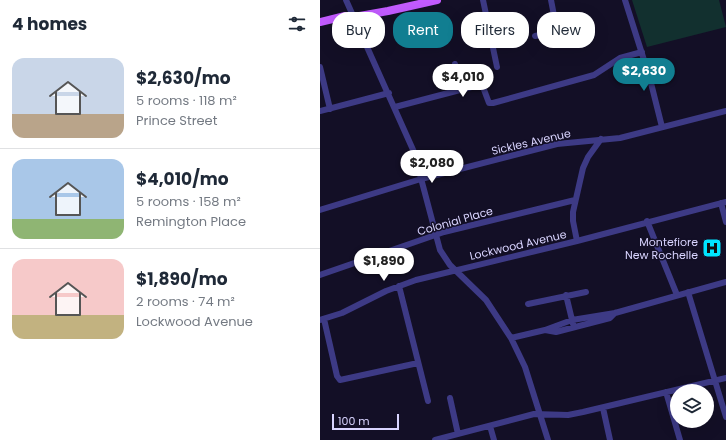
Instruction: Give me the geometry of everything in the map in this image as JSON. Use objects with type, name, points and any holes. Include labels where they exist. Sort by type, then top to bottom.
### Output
[{"type":"main road","points":[[378,12],[437,0]]},
{"type":"main road","points":[[320,22],[332,19]]},
{"type":"street","points":[[346,0],[352,12]]},
{"type":"street","points":[[483,0],[497,67]]},
{"type":"street","points":[[551,0],[553,12]]},
{"type":"street","points":[[625,0],[642,52],[662,127]]},
{"type":"street","points":[[368,48],[414,152],[435,235],[443,254],[455,270],[486,300],[511,338],[525,367],[548,440]]},
{"type":"street","points":[[395,107],[462,88],[480,85],[483,87],[489,103],[493,103],[594,75],[620,58],[642,52]]},
{"type":"street","points":[[455,64],[462,88]]},
{"type":"street","points":[[320,67],[330,109]]},
{"type":"street","points":[[320,111],[389,93]]},
{"type":"street","name":"Sickles Avenue","points":[[320,210],[421,179],[557,144],[620,138],[726,111]]},
{"type":"street","points":[[577,241],[573,221],[575,200],[584,162],[601,140]]},
{"type":"street","name":"Colonial Place","points":[[320,275],[435,235],[575,200]]},
{"type":"street","points":[[724,202],[726,222]]},
{"type":"street","name":"Lockwood Avenue","points":[[322,320],[342,313],[399,286],[416,280],[577,241],[647,221],[724,202]]},
{"type":"street","points":[[647,221],[677,295]]},
{"type":"street","points":[[511,338],[545,330],[572,320],[615,313],[726,282]]},
{"type":"street","points":[[399,286],[428,401]]},
{"type":"street","points":[[528,304],[586,292]]},
{"type":"street","points":[[688,292],[726,417]]},
{"type":"street","points":[[566,295],[574,327]]},
{"type":"street","points":[[545,330],[556,332],[610,318],[615,313]]},
{"type":"street","points":[[322,320],[340,380],[418,363]]},
{"type":"street","points":[[436,440],[534,414],[568,415],[726,378]]},
{"type":"street","points":[[666,392],[680,440]]},
{"type":"street","points":[[450,398],[458,434]]},
{"type":"street","points":[[603,408],[610,440]]},
{"type":"street","points":[[490,426],[494,440]]},
{"type":"green space","points":[[632,0],[719,0],[726,27],[647,47]]},
{"type":"place","name":"Montefiore New Rochelle","points":[[712,248]]}]
